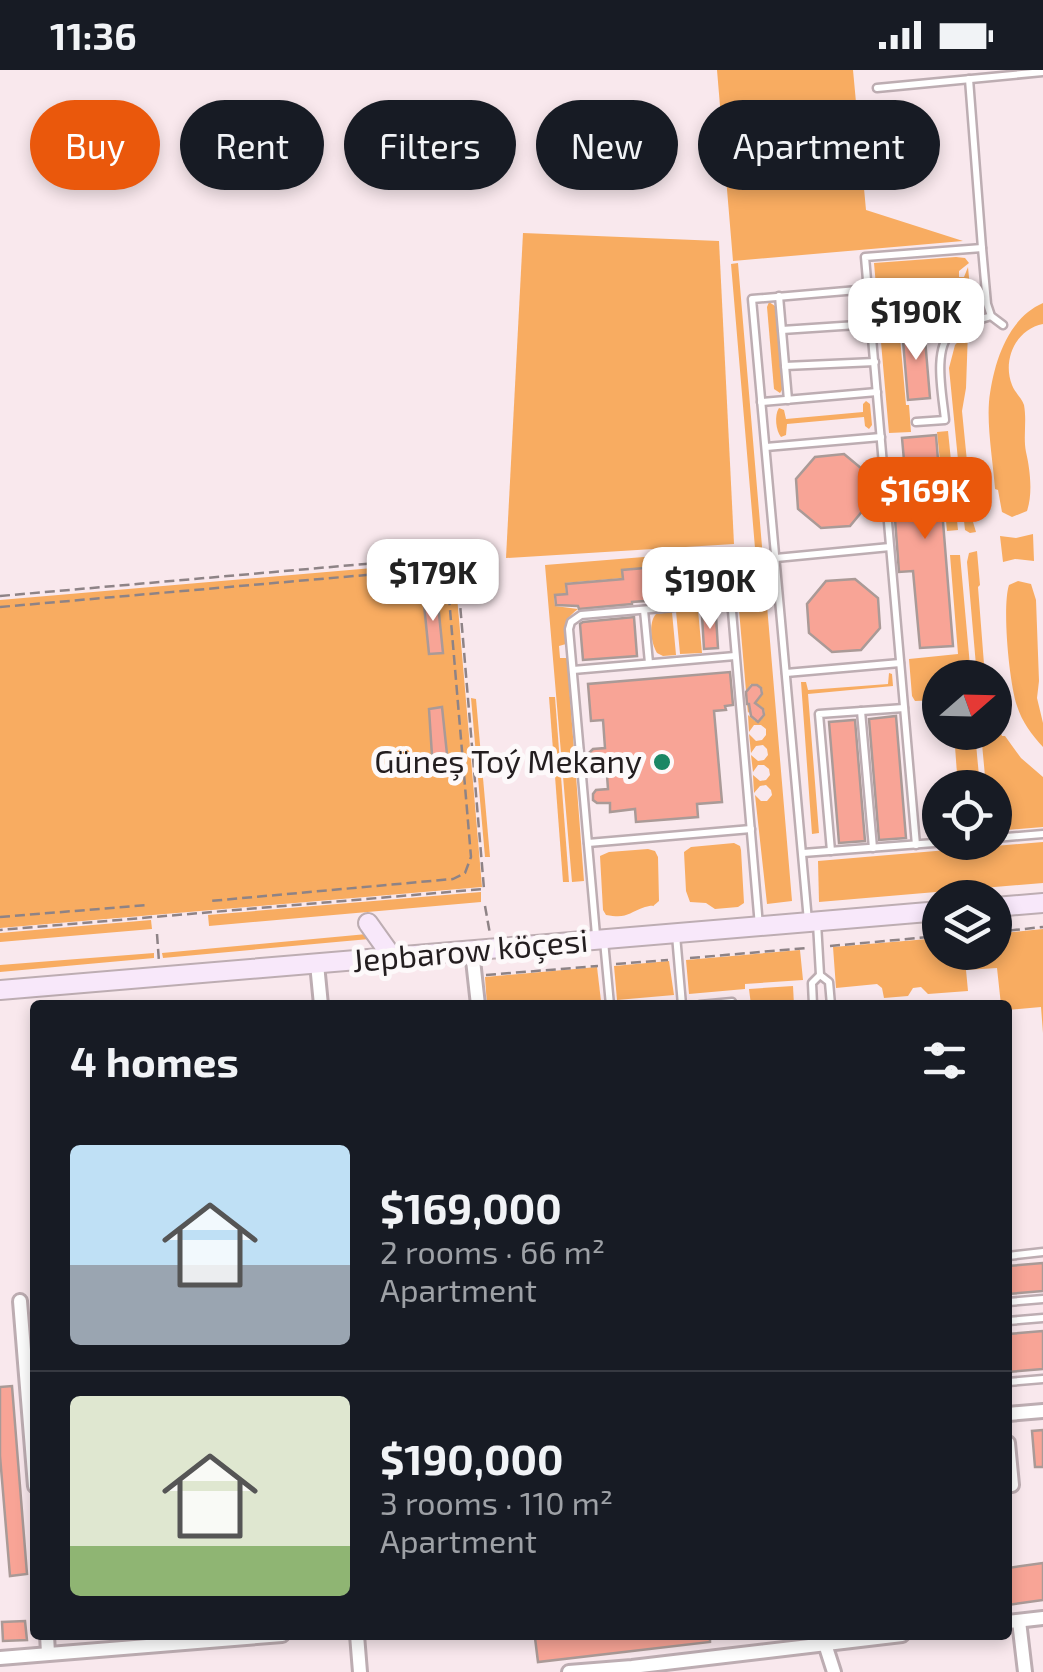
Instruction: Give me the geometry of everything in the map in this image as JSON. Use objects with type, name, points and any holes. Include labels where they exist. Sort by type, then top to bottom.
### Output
[{"type":"street","points":[[1012,906],[1043,903]]},
{"type":"street","name":"Jepbarow köçesi","points":[[0,990],[922,913]]},
{"type":"street","points":[[368,922],[393,958]]},
{"type":"street","points":[[472,951],[477,1000]]},
{"type":"street","points":[[317,964],[321,1000]]},
{"type":"street","points":[[20,1300],[30,1424]]},
{"type":"street","points":[[1012,1414],[1043,1411]]},
{"type":"street","points":[[1025,1672],[1013,1621],[1043,1618]]},
{"type":"street","points":[[47,1640],[48,1653]]},
{"type":"street","points":[[0,1658],[189,1640]]},
{"type":"street","points":[[357,1640],[360,1672]]},
{"type":"street","points":[[569,1672],[633,1670],[859,1640]]},
{"type":"street","points":[[825,1644],[834,1672]]},
{"type":"lane","points":[[876,88],[1043,72]]},
{"type":"lane","points":[[969,79],[987,304],[990,316],[1002,325]]},
{"type":"lane","points":[[916,845],[865,257],[982,248]]},
{"type":"lane","points":[[831,1000],[829,982],[820,974],[802,853],[752,298],[868,289]]},
{"type":"lane","points":[[779,296],[788,400]]},
{"type":"lane","points":[[916,422],[945,420],[942,342],[951,332],[990,316]]},
{"type":"lane","points":[[782,330],[872,324]]},
{"type":"lane","points":[[785,366],[874,362]]},
{"type":"lane","points":[[761,402],[877,392]]},
{"type":"lane","points":[[766,447],[881,437]]},
{"type":"lane","points":[[776,558],[890,547]]},
{"type":"lane","points":[[610,1000],[588,843],[569,629],[574,618],[726,604],[732,611],[759,927]]},
{"type":"lane","points":[[644,610],[649,664]]},
{"type":"lane","points":[[572,670],[736,656]]},
{"type":"lane","points":[[786,674],[900,663]]},
{"type":"lane","points":[[830,851],[819,714],[904,708]]},
{"type":"lane","points":[[861,711],[873,848]]},
{"type":"lane","points":[[588,843],[750,829]]},
{"type":"lane","points":[[1012,837],[1043,834]]},
{"type":"lane","points":[[802,853],[922,844]]},
{"type":"lane","points":[[676,934],[682,1000]]},
{"type":"lane","points":[[814,1000],[812,983],[820,974]]},
{"type":"lane","points":[[1012,1256],[1043,1252]]},
{"type":"lane","points":[[1012,1302],[1043,1299]]},
{"type":"lane","points":[[1012,1321],[1043,1318]]},
{"type":"lane","points":[[1012,1382],[1043,1379]]},
{"type":"path","points":[[0,596],[456,556],[484,889],[0,930]]},
{"type":"path","points":[[0,607],[423,570],[438,574],[448,586],[470,856],[465,873],[453,879],[210,900]]},
{"type":"path","points":[[0,917],[148,904]]},
{"type":"path","points":[[1012,931],[1043,928]]},
{"type":"path","points":[[475,976],[922,938]]},
{"type":"shaded area","points":[[717,70],[853,70],[856,100],[720,100]]},
{"type":"shaded area","points":[[727,190],[864,190],[866,210],[963,241],[733,261]]},
{"type":"shaded area","points":[[523,233],[719,241],[734,544],[506,558]]},
{"type":"shaded area","points":[[956,257],[969,263],[959,271],[959,277],[964,277],[968,267],[972,309],[961,320],[899,326],[911,432],[889,433],[874,263]]},
{"type":"shaded area","points":[[738,263],[792,901],[767,904],[755,795],[767,801],[772,795],[766,785],[754,793],[753,775],[760,781],[770,775],[764,765],[758,765],[753,772],[751,755],[758,761],[768,755],[763,745],[756,746],[751,753],[749,734],[756,741],[762,740],[766,729],[754,725],[749,732],[748,715],[755,721],[765,715],[759,705],[748,713],[746,694],[753,700],[763,694],[757,684],[751,684],[746,691],[736,575],[727,575],[725,568],[663,573],[658,581],[656,567],[623,570],[623,578],[565,583],[566,593],[554,595],[555,606],[578,609],[566,624],[566,644],[559,646],[560,658],[567,658],[584,881],[572,882],[545,565],[755,548],[731,264]]},
{"type":"shaded area","points":[[769,302],[775,306],[783,388],[780,393],[774,389]]},
{"type":"shaded area","points":[[1043,303],[1043,324],[1025,332],[1010,356],[1009,375],[1024,405],[1030,481],[1027,511],[1012,517],[1002,512],[995,489],[989,423],[991,388],[998,359],[1011,332],[1030,310]]},
{"type":"shaded area","points":[[968,331],[962,411],[976,532],[970,533],[965,530],[949,368],[955,345]]},
{"type":"shaded area","points":[[866,401],[870,404],[869,429],[864,417],[787,424],[786,435],[781,437],[778,431],[779,408],[784,410],[786,419],[863,412]]},
{"type":"shaded area","points":[[948,431],[958,530],[947,531],[937,432]]},
{"type":"shaded area","points":[[1033,534],[1034,561],[1003,562],[1000,536]]},
{"type":"shaded area","points":[[977,551],[984,660],[976,660],[969,553]]},
{"type":"shaded area","points":[[950,555],[960,555],[969,660],[922,660],[922,701],[915,701],[909,659],[958,654]]},
{"type":"shaded area","points":[[454,561],[482,887],[0,928],[0,600]]},
{"type":"shaded area","points":[[1018,581],[1031,584],[1036,600],[1037,698],[1043,747],[1022,717],[1012,684],[1006,627],[1009,585]]},
{"type":"shaded area","points":[[698,610],[702,653],[680,654],[676,611]]},
{"type":"shaded area","points":[[672,612],[676,655],[663,656],[653,644],[652,622],[656,614]]},
{"type":"shaded area","points":[[889,673],[893,686],[808,694],[819,833],[812,834],[801,682],[806,682],[808,690],[888,684]]},
{"type":"shaded area","points":[[549,697],[555,697],[569,882],[563,882]]},
{"type":"shaded area","points":[[471,698],[476,699],[490,857],[485,857]]},
{"type":"shaded area","points":[[1012,746],[1043,777],[1043,827],[1012,830],[1012,770],[984,770],[983,750],[1012,750]]},
{"type":"shaded area","points":[[955,750],[977,750],[978,770],[957,770]]},
{"type":"shaded area","points":[[1043,842],[1043,883],[1012,886],[1012,880],[922,880],[922,893],[819,902],[818,861],[922,852],[922,860],[1012,860],[1012,845]]},
{"type":"shaded area","points":[[734,843],[741,850],[744,903],[715,909],[706,903],[690,902],[684,852],[691,847]]},
{"type":"shaded area","points":[[648,849],[658,857],[659,901],[623,916],[606,915],[600,856]]},
{"type":"shaded area","points":[[481,892],[481,902],[209,926],[208,915]]},
{"type":"shaded area","points":[[151,920],[152,929],[0,942],[0,933]]},
{"type":"shaded area","points":[[1043,929],[1043,1033],[1041,1007],[1012,1010],[1012,1000],[1000,1000],[997,970],[1012,970],[1012,932]]},
{"type":"shaded area","points":[[367,934],[369,939],[163,958],[162,953]]},
{"type":"shaded area","points":[[922,940],[922,970],[966,970],[968,991],[928,994],[921,987],[913,988],[908,996],[884,998],[877,984],[836,988],[833,947]]},
{"type":"shaded area","points":[[800,950],[803,980],[745,984],[745,989],[689,994],[686,960]]},
{"type":"shaded area","points":[[154,953],[154,958],[0,972],[0,965]]},
{"type":"shaded area","points":[[669,961],[674,995],[617,1000],[614,966]]},
{"type":"shaded area","points":[[597,967],[601,1000],[487,1000],[485,977]]},
{"type":"shaded area","points":[[793,986],[794,1000],[750,1000],[749,989]]},
{"type":"building","points":[[924,327],[930,398],[908,400],[902,329]]},
{"type":"building","points":[[936,435],[953,646],[920,648],[913,571],[899,572],[895,519],[909,517],[902,438]]},
{"type":"building","points":[[844,454],[867,473],[869,503],[850,526],[821,528],[798,509],[796,479],[815,457]]},
{"type":"building","points":[[656,567],[657,574],[724,569],[726,588],[659,593],[659,600],[632,604],[579,609],[556,605],[555,595],[567,594],[566,584],[623,579],[622,570]]},
{"type":"building","points":[[855,579],[878,598],[880,628],[861,650],[832,652],[809,633],[807,604],[826,581]]},
{"type":"building","points":[[437,594],[443,653],[429,654],[423,595]]},
{"type":"building","points":[[702,616],[716,616],[718,648],[704,649]]},
{"type":"building","points":[[634,617],[637,656],[583,660],[580,624]]},
{"type":"building","name":"Güneş Toý Mekany","points":[[730,672],[733,705],[714,711],[722,802],[697,804],[698,817],[636,822],[635,809],[610,812],[610,803],[593,800],[596,790],[608,789],[606,761],[594,762],[589,753],[605,748],[603,720],[591,721],[588,684]]},
{"type":"building","points":[[752,685],[761,688],[762,694],[755,703],[764,715],[758,722],[747,704],[746,692]]},
{"type":"building","points":[[442,707],[449,773],[433,771],[429,709]]},
{"type":"building","points":[[896,716],[906,838],[879,840],[869,719]]},
{"type":"building","points":[[855,720],[865,841],[839,843],[829,722]]},
{"type":"building","points":[[1043,1263],[1043,1291],[1012,1294],[1012,1266]]},
{"type":"building","points":[[1043,1331],[1043,1369],[1012,1372],[1012,1334]]},
{"type":"building","points":[[12,1386],[27,1574],[10,1576],[0,1456],[0,1387]]},
{"type":"building","points":[[1043,1430],[1043,1467],[1035,1467],[1032,1431]]},
{"type":"building","points":[[1043,1563],[1043,1600],[1012,1604],[1012,1567]]},
{"type":"building","points":[[25,1621],[27,1640],[3,1641],[2,1622]]},
{"type":"building","points":[[535,1640],[710,1640],[710,1642],[538,1662]]},
{"type":"place","name":"Güneş Toý Mekany","points":[[662,762]]}]
